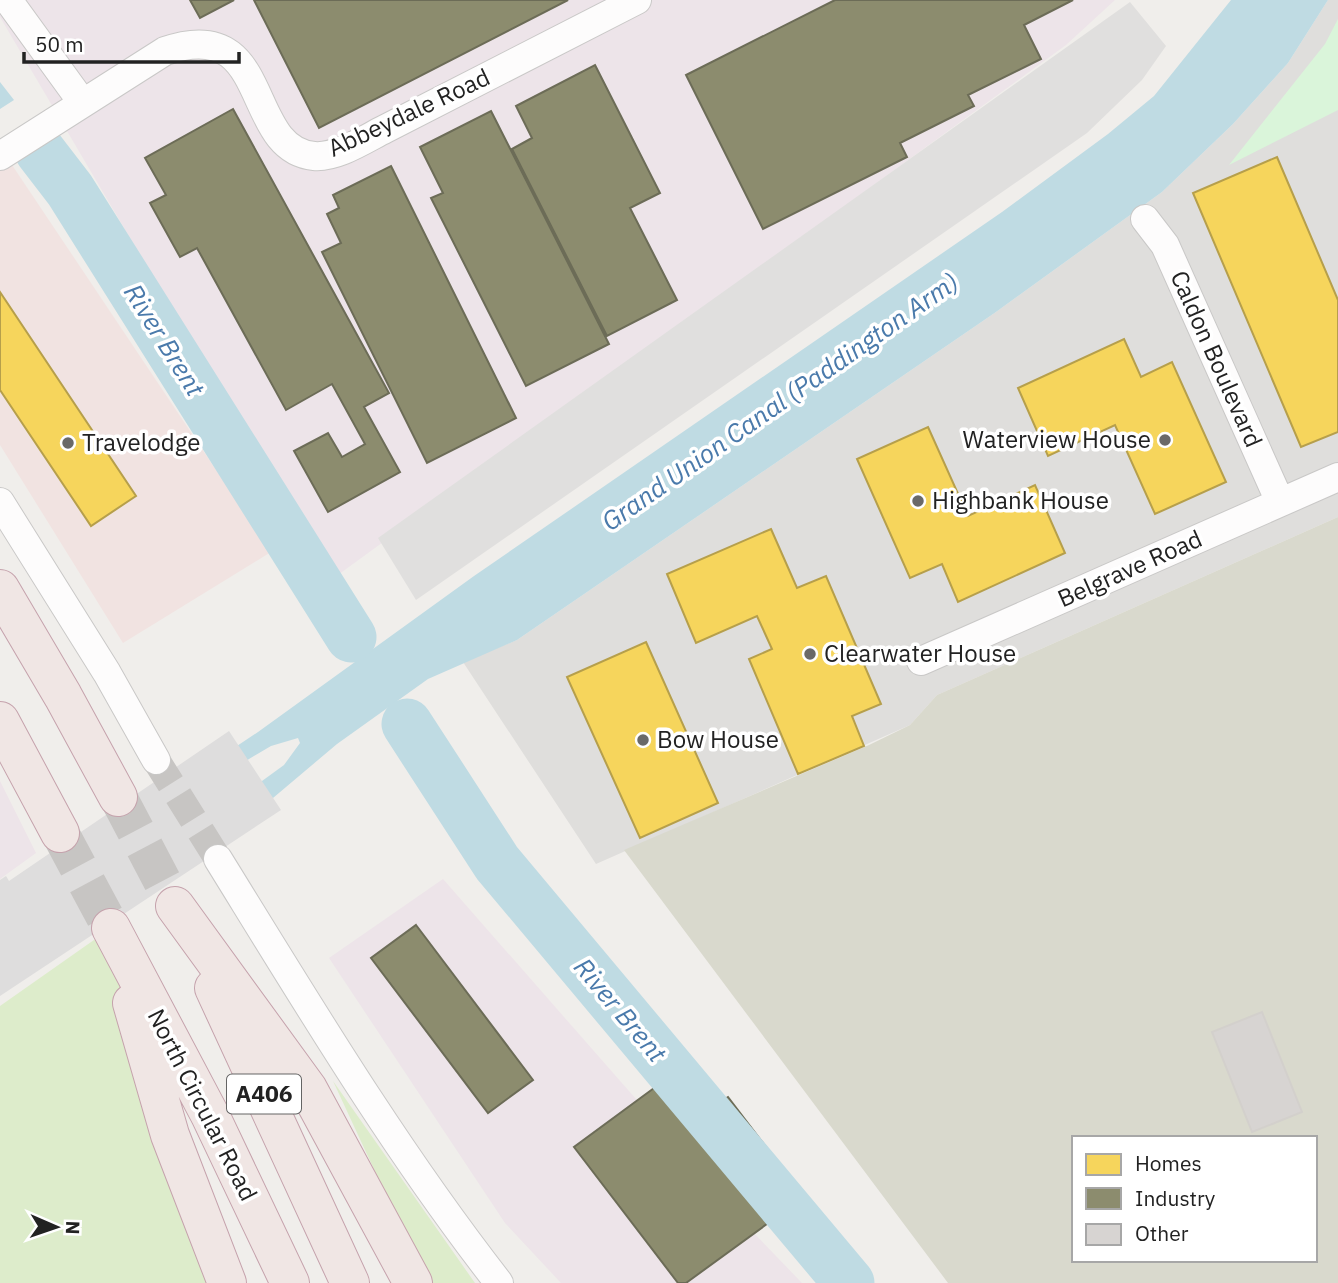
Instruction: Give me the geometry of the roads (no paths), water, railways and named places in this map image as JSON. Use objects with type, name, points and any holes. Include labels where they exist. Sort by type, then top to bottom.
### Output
[{"type":"highway","points":[[0,589],[64,696],[118,797]]},
{"type":"highway","points":[[0,721],[60,833]]},
{"type":"highway","name":"A406","points":[[350,1283],[172,899],[308,1089],[413,1283]]},
{"type":"highway","name":"North Circular Road","points":[[227,1283],[170,1135],[111,928],[210,1115],[289,1283]]},
{"type":"street","points":[[8,0],[82,102]]},
{"type":"street","name":"Abbeydale Road","points":[[0,156],[165,51],[187,43],[208,43],[225,50],[240,63],[283,142],[298,152],[317,156],[343,149],[385,129],[637,0]]},
{"type":"street","name":"Caldon Boulevard","points":[[1145,219],[1165,245],[1280,502]]},
{"type":"street","name":"Belgrave Road","points":[[921,661],[1338,477]]},
{"type":"street","points":[[0,502],[107,673],[156,760]]},
{"type":"street","points":[[218,859],[300,992],[454,1226],[499,1283]]},
{"type":"water","name":"Grand Union Canal (Paddington Arm)","points":[[1231,0],[1328,0],[1288,63],[1233,124],[1162,192],[996,312],[517,640],[428,679],[337,744],[273,798],[13,972],[0,954],[262,781],[284,765],[300,743],[298,738],[271,746],[249,759],[0,927],[0,904],[258,732],[474,576],[1002,212],[1108,134],[1154,96]]},
{"type":"water","points":[[0,82],[14,100],[0,109]]},
{"type":"waterway","name":"River Brent","points":[[40,151],[70,190],[351,637]]},
{"type":"waterway","name":"River Brent","points":[[407,724],[497,863],[849,1283]]},
{"type":"tunnel","points":[[156,760],[218,859]]},
{"type":"tunnel","points":[[118,797],[168,892]]},
{"type":"tunnel","points":[[60,833],[111,928]]},
{"type":"place","name":"Waterview House","points":[[1165,440]]},
{"type":"place","name":"Travelodge","points":[[68,443]]},
{"type":"place","name":"Highbank House","points":[[918,501]]},
{"type":"place","name":"Clearwater House","points":[[810,654]]},
{"type":"place","name":"Bow House","points":[[643,740]]}]
